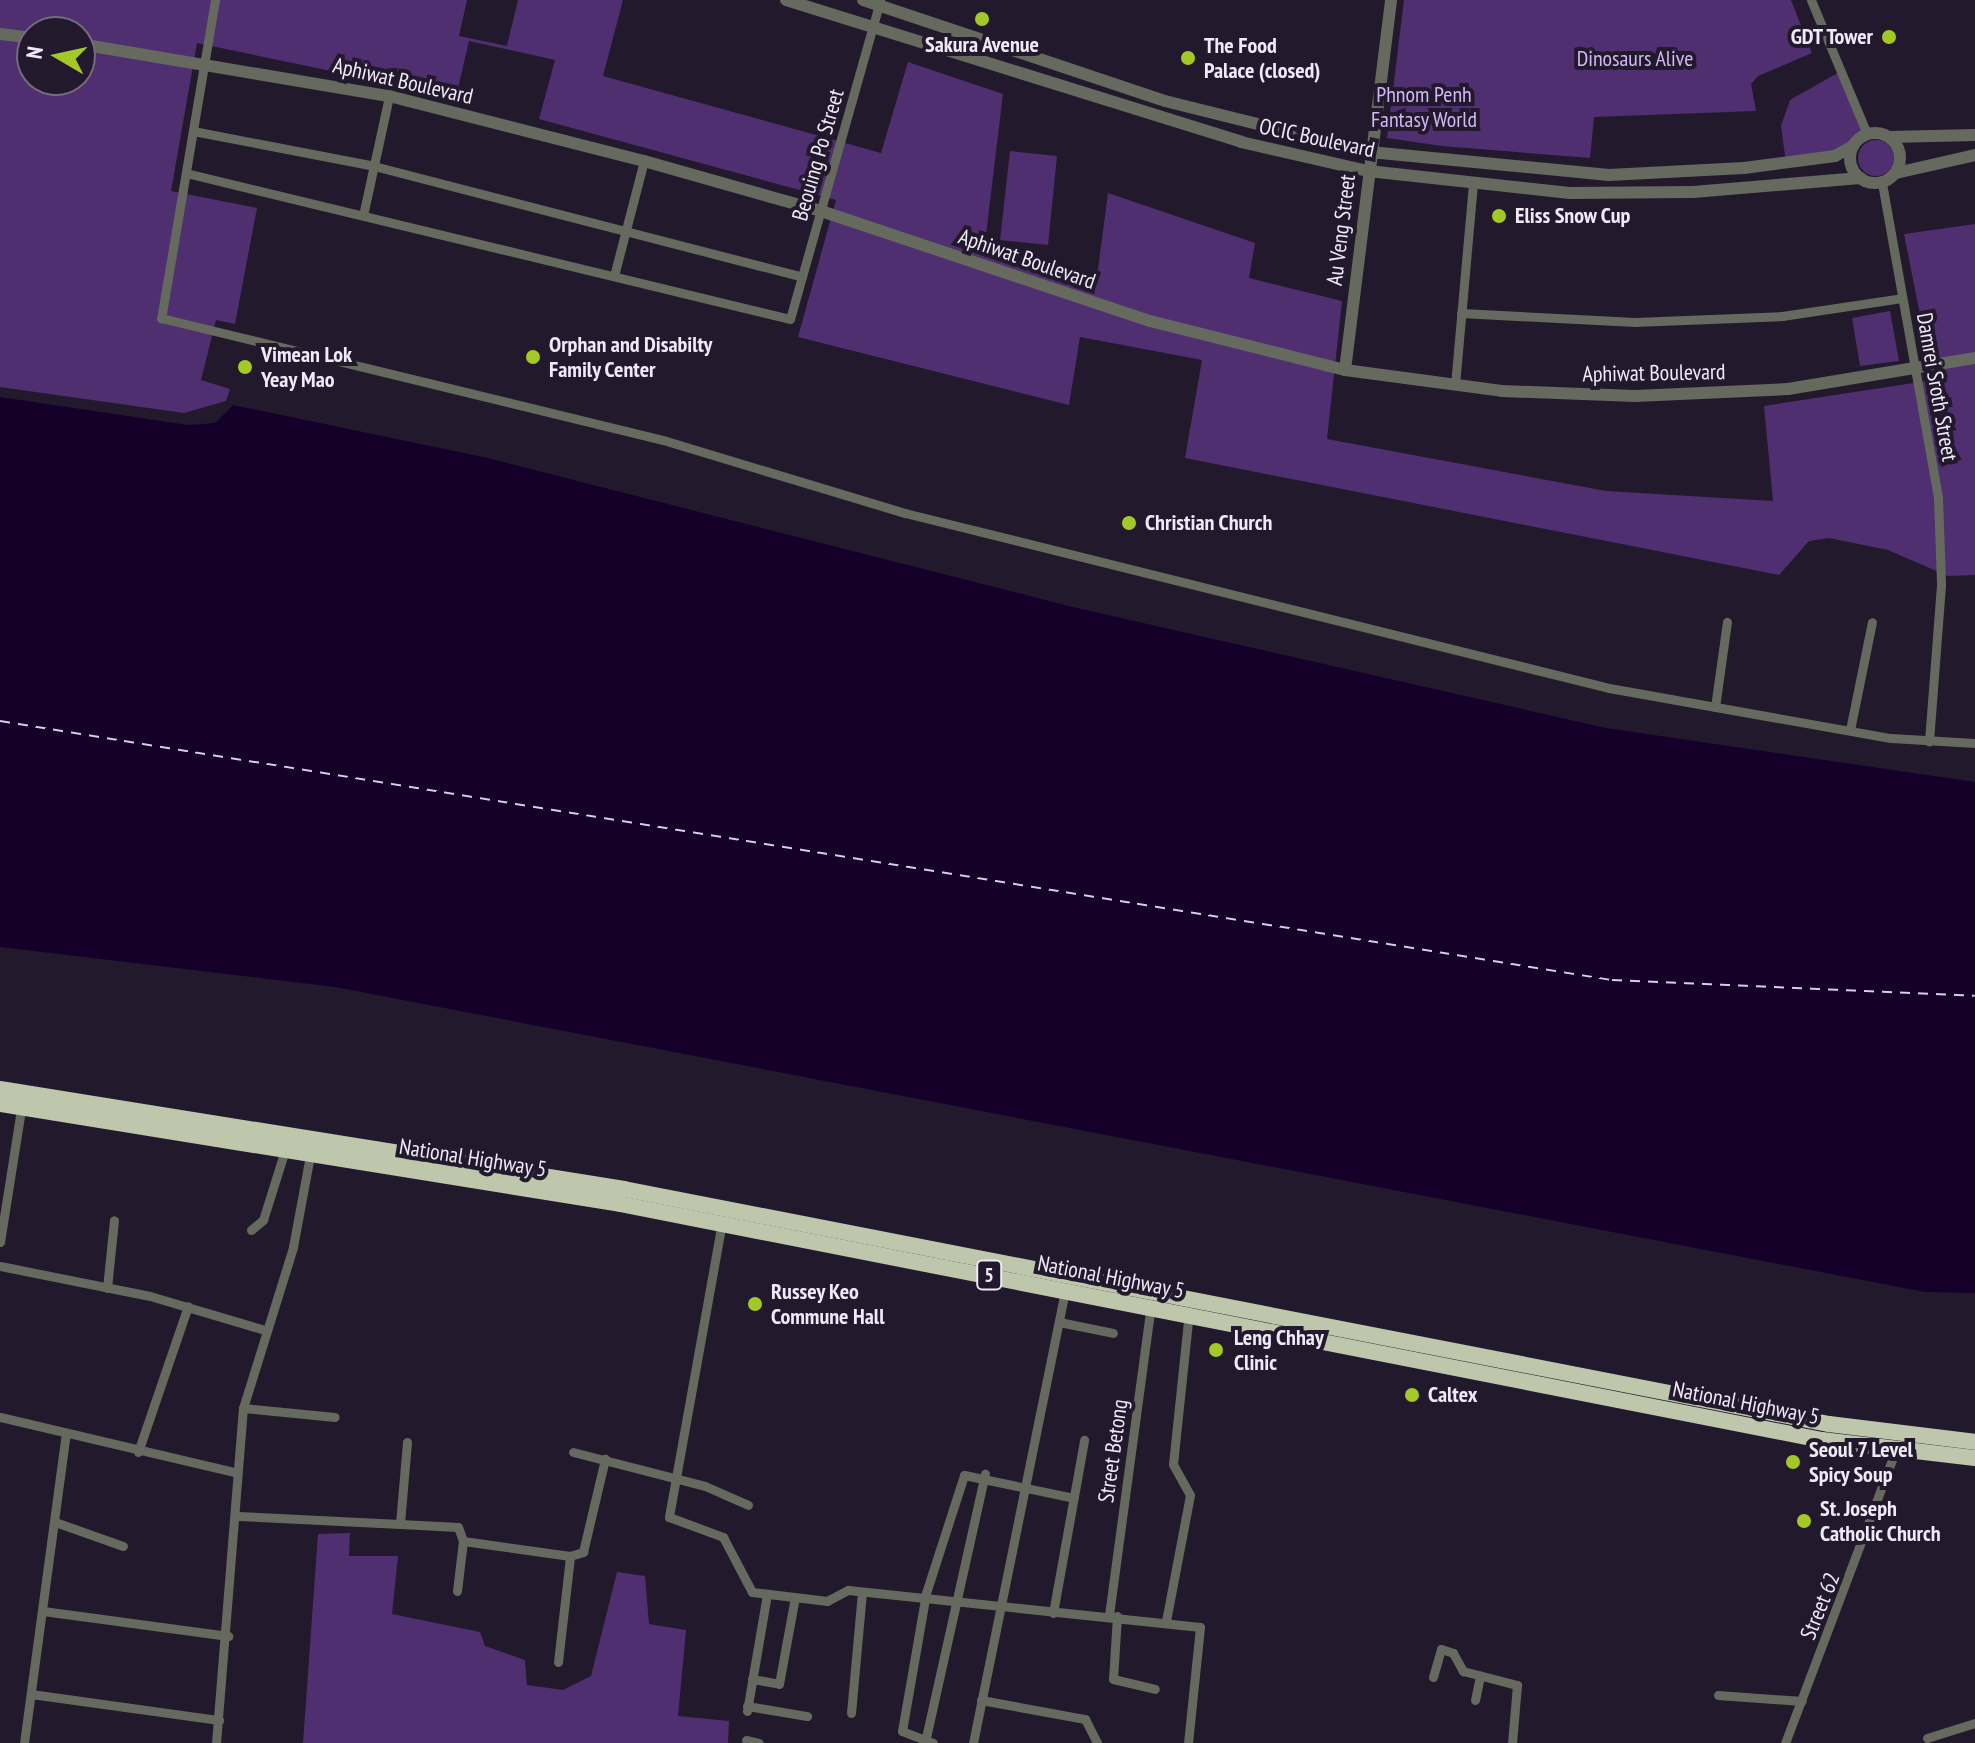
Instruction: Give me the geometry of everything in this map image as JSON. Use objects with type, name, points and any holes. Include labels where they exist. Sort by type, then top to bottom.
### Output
[{"type":"highway","name":"National Highway 5","points":[[0,1089],[22,1100],[285,1150],[311,1147],[624,1189],[1190,1308],[1975,1458]]},
{"type":"highway","name":"National Highway 5","points":[[0,1104],[22,1100],[311,1147],[1067,1282]]},
{"type":"highway","name":"National Highway 5","points":[[1897,1445],[1975,1442]]},
{"type":"street","points":[[215,0],[161,318],[663,440],[905,513],[1228,595],[1715,707],[1929,742],[1975,743]]},
{"type":"street","name":"OCIC Boulevard","points":[[786,0],[873,24],[1241,142],[1368,171],[1473,184],[1640,194],[1860,178]]},
{"type":"street","name":"OCIC Boulevard","points":[[863,0],[879,2],[1165,101],[1370,152],[1609,175],[1758,166],[1835,156],[1853,146]]},
{"type":"street","name":"Au Veng Street","points":[[1345,370],[1391,0]]},
{"type":"street","points":[[1811,0],[1867,134]]},
{"type":"street","name":"Beouing Po Street","points":[[615,272],[790,319],[879,2]]},
{"type":"street","name":"Aphiwat Boulevard","points":[[96,46],[205,60],[389,96],[644,161],[821,211],[1150,321],[1345,370],[1455,385],[1635,396],[1788,389],[1975,358]]},
{"type":"street","points":[[364,211],[389,96]]},
{"type":"street","points":[[193,131],[374,166],[626,228],[802,277]]},
{"type":"street","points":[[1975,135],[1890,137],[1867,134],[1853,146],[1851,163],[1860,178],[1882,183],[1896,173],[1975,155]]},
{"type":"street","points":[[1890,137],[1900,154],[1896,173]]},
{"type":"street","points":[[186,173],[364,211],[615,272],[644,161]]},
{"type":"street","name":"Damrei Sroth Street","points":[[1882,183],[1916,370],[1941,543],[1929,742]]},
{"type":"street","points":[[1455,385],[1473,184]]},
{"type":"street","points":[[1461,313],[1635,322],[1782,316],[1902,298]]},
{"type":"street","points":[[1715,707],[1727,622]]},
{"type":"street","points":[[1850,730],[1872,622]]},
{"type":"street","points":[[0,1242],[22,1100]]},
{"type":"street","points":[[216,1743],[238,1516],[234,1472],[243,1408],[293,1247],[311,1147]]},
{"type":"street","points":[[251,1230],[263,1220],[285,1150]]},
{"type":"street","points":[[107,1288],[114,1220]]},
{"type":"street","points":[[722,1222],[669,1517],[723,1537],[750,1591],[827,1601],[862,1592],[1053,1613],[1166,1621],[1200,1627],[1188,1743]]},
{"type":"street","points":[[0,1266],[188,1306],[265,1330]]},
{"type":"street","points":[[973,1743],[1067,1282]]},
{"type":"street","name":"Street Betong","points":[[1152,1300],[1113,1616],[1114,1682],[1155,1689]]},
{"type":"street","points":[[138,1452],[188,1306]]},
{"type":"street","points":[[1166,1621],[1190,1495],[1173,1464],[1190,1308]]},
{"type":"street","points":[[1059,1322],[1113,1333]]},
{"type":"street","points":[[243,1408],[335,1417]]},
{"type":"street","points":[[0,1417],[138,1452],[234,1472]]},
{"type":"street","points":[[24,1743],[66,1433]]},
{"type":"street","points":[[1053,1613],[1084,1440]]},
{"type":"street","points":[[400,1524],[407,1442]]},
{"type":"street","name":"Street 62","points":[[1785,1743],[1897,1445]]},
{"type":"street","points":[[573,1452],[676,1478],[748,1505]]},
{"type":"street","points":[[463,1541],[570,1556],[583,1552],[605,1459]]},
{"type":"street","points":[[985,1474],[952,1602],[929,1742],[902,1731],[925,1600],[964,1475],[985,1474],[1028,1483],[1074,1498]]},
{"type":"street","points":[[238,1516],[458,1527],[463,1541],[457,1591]]},
{"type":"street","points":[[55,1522],[123,1546]]},
{"type":"street","points":[[558,1662],[570,1556]]},
{"type":"street","points":[[851,1713],[862,1592]]},
{"type":"street","points":[[767,1594],[747,1708],[807,1716]]},
{"type":"street","points":[[752,1679],[779,1684],[795,1597]]},
{"type":"street","points":[[43,1611],[228,1636]]},
{"type":"street","points":[[1433,1677],[1441,1649],[1480,1676],[1517,1685],[1512,1743]]},
{"type":"street","points":[[1475,1700],[1480,1676]]},
{"type":"street","points":[[31,1694],[219,1720]]},
{"type":"street","points":[[1718,1695],[1802,1701]]},
{"type":"street","points":[[981,1700],[1085,1719],[1097,1743]]},
{"type":"street","points":[[1927,1738],[1975,1723]]},
{"type":"street","points":[[746,1740],[759,1743]]},
{"type":"green space","points":[[0,0],[467,0],[459,36],[507,46],[518,0],[623,0],[603,76],[881,153],[908,62],[1003,94],[985,243],[1096,284],[1108,193],[1255,243],[1249,278],[1342,301],[1327,439],[1606,491],[1773,501],[1764,406],[1933,380],[1904,234],[1975,224],[1975,575],[1948,576],[1888,550],[1829,538],[1809,541],[1779,575],[1185,458],[1202,360],[1080,337],[1069,405],[798,337],[836,200],[539,119],[555,60],[469,41],[456,97],[197,43],[171,191],[257,208],[235,324],[216,320],[201,380],[230,389],[226,401],[184,413],[0,387]]},
{"type":"green space","name":"Dinosaurs Alive","points":[[1404,0],[1791,0],[1812,53],[1758,76],[1751,84],[1756,111],[1594,117],[1590,158],[1442,146],[1387,138]]},
{"type":"green space","points":[[1841,71],[1867,134],[1853,146],[1786,163],[1781,126],[1790,100]]},
{"type":"green space","points":[[1876,140],[1889,145],[1894,158],[1889,171],[1876,176],[1863,171],[1858,158],[1863,145]]},
{"type":"green space","points":[[1010,151],[1057,156],[1048,245],[1000,240]]},
{"type":"green space","points":[[1890,311],[1899,361],[1860,366],[1852,318]]},
{"type":"green space","points":[[350,1533],[349,1556],[398,1556],[392,1614],[480,1632],[485,1646],[525,1660],[527,1685],[563,1690],[591,1676],[617,1572],[645,1576],[649,1624],[686,1630],[678,1716],[729,1721],[728,1743],[303,1743],[318,1534]]},
{"type":"shaded area","points":[[0,397],[188,425],[215,423],[233,405],[483,457],[1077,608],[1606,728],[1975,782],[1975,1293],[1925,1292],[335,987],[0,947]]},
{"type":"ferry route","points":[[0,721],[1612,980],[1975,996]]},
{"type":"place","name":"Sakura Avenue","points":[[982,19]]},
{"type":"place","name":"GDT Tower","points":[[1889,37]]},
{"type":"place","name":"The Food Palace (closed)","points":[[1188,58]]},
{"type":"place","name":"Eliss Snow Cup","points":[[1499,216]]},
{"type":"place","name":"Orphan and Disabilty Family Center","points":[[533,357]]},
{"type":"place","name":"Vimean Lok Yeay Mao","points":[[245,367]]},
{"type":"place","name":"Christian Church","points":[[1129,523]]},
{"type":"place","name":"Russey Keo Commune Hall","points":[[755,1304]]},
{"type":"place","name":"Leng Chhay Clinic","points":[[1216,1350]]},
{"type":"place","name":"Caltex","points":[[1412,1395]]},
{"type":"place","name":"Seoul 7 Level Spicy Soup","points":[[1793,1462]]},
{"type":"place","name":"St. Joseph Catholic Church","points":[[1804,1521]]},
{"type":"park label","name":"Phnom Penh Fantasy World","points":[[1424,106]]}]
